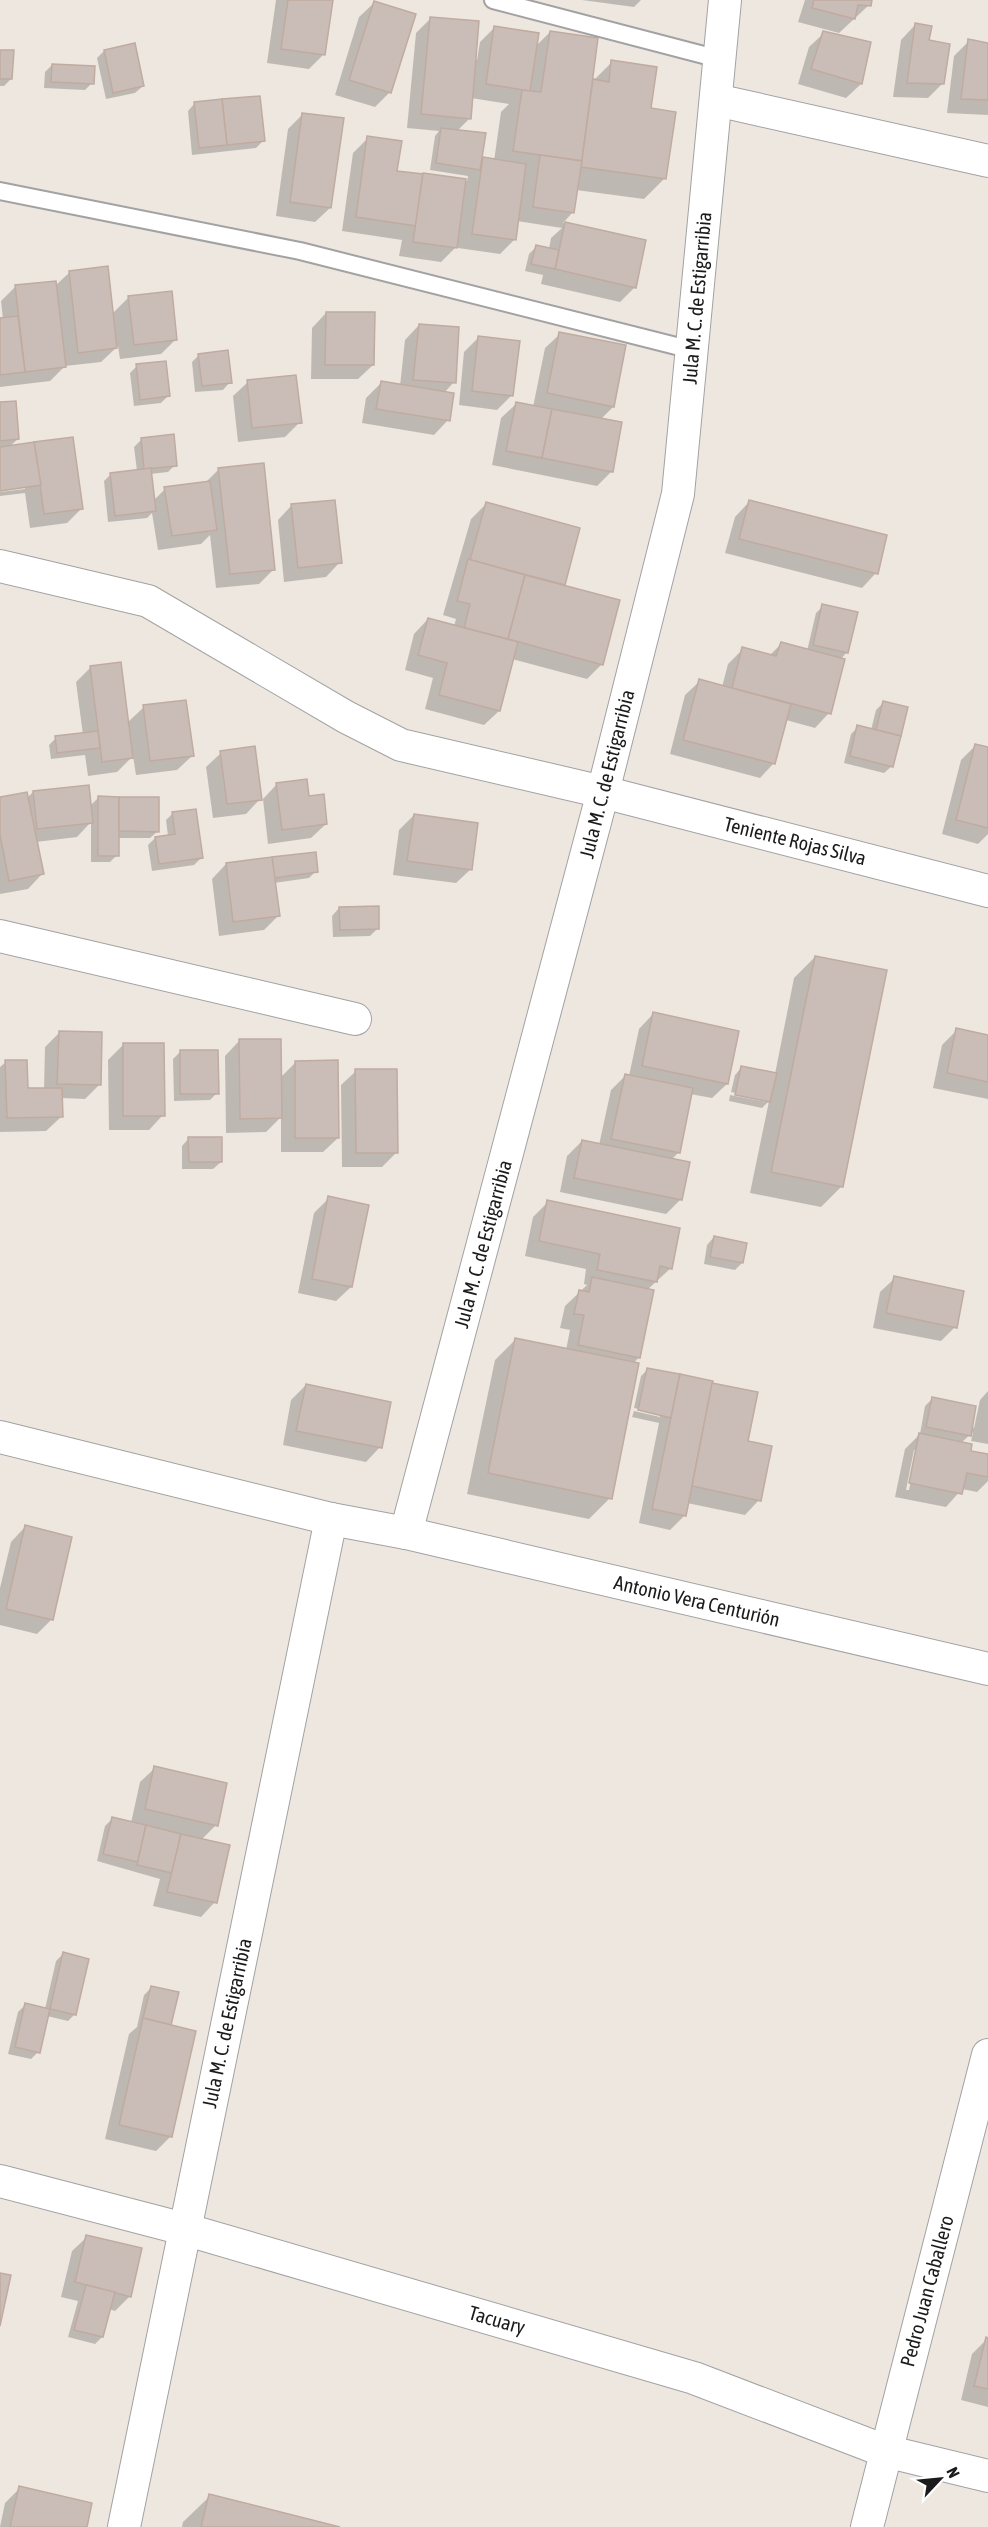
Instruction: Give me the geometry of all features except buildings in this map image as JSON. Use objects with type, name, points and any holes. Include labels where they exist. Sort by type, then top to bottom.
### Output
[{"type":"street","name":"Jula M. C. de Estigarribia","points":[[406,1533],[603,792],[678,494],[725,0]]},
{"type":"street","points":[[716,100],[988,161]]},
{"type":"street","name":"Teniente Rojas Silva","points":[[0,566],[148,602],[346,717],[401,746],[603,792],[988,891]]},
{"type":"street","points":[[0,936],[355,1019]]},
{"type":"street","name":"Antonio Vera Centurión","points":[[0,1437],[330,1519],[406,1533],[988,1669]]},
{"type":"street","name":"Jula M. C. de Estigarribia","points":[[123,2527],[330,1519]]},
{"type":"street","name":"Pedro Juan Caballero","points":[[867,2527],[988,2055]]},
{"type":"street","name":"Tacuary","points":[[0,2181],[184,2229],[694,2378],[885,2451],[988,2476]]},
{"type":"lane","points":[[493,0],[719,59]]},
{"type":"lane","points":[[0,191],[300,251],[692,350]]}]
